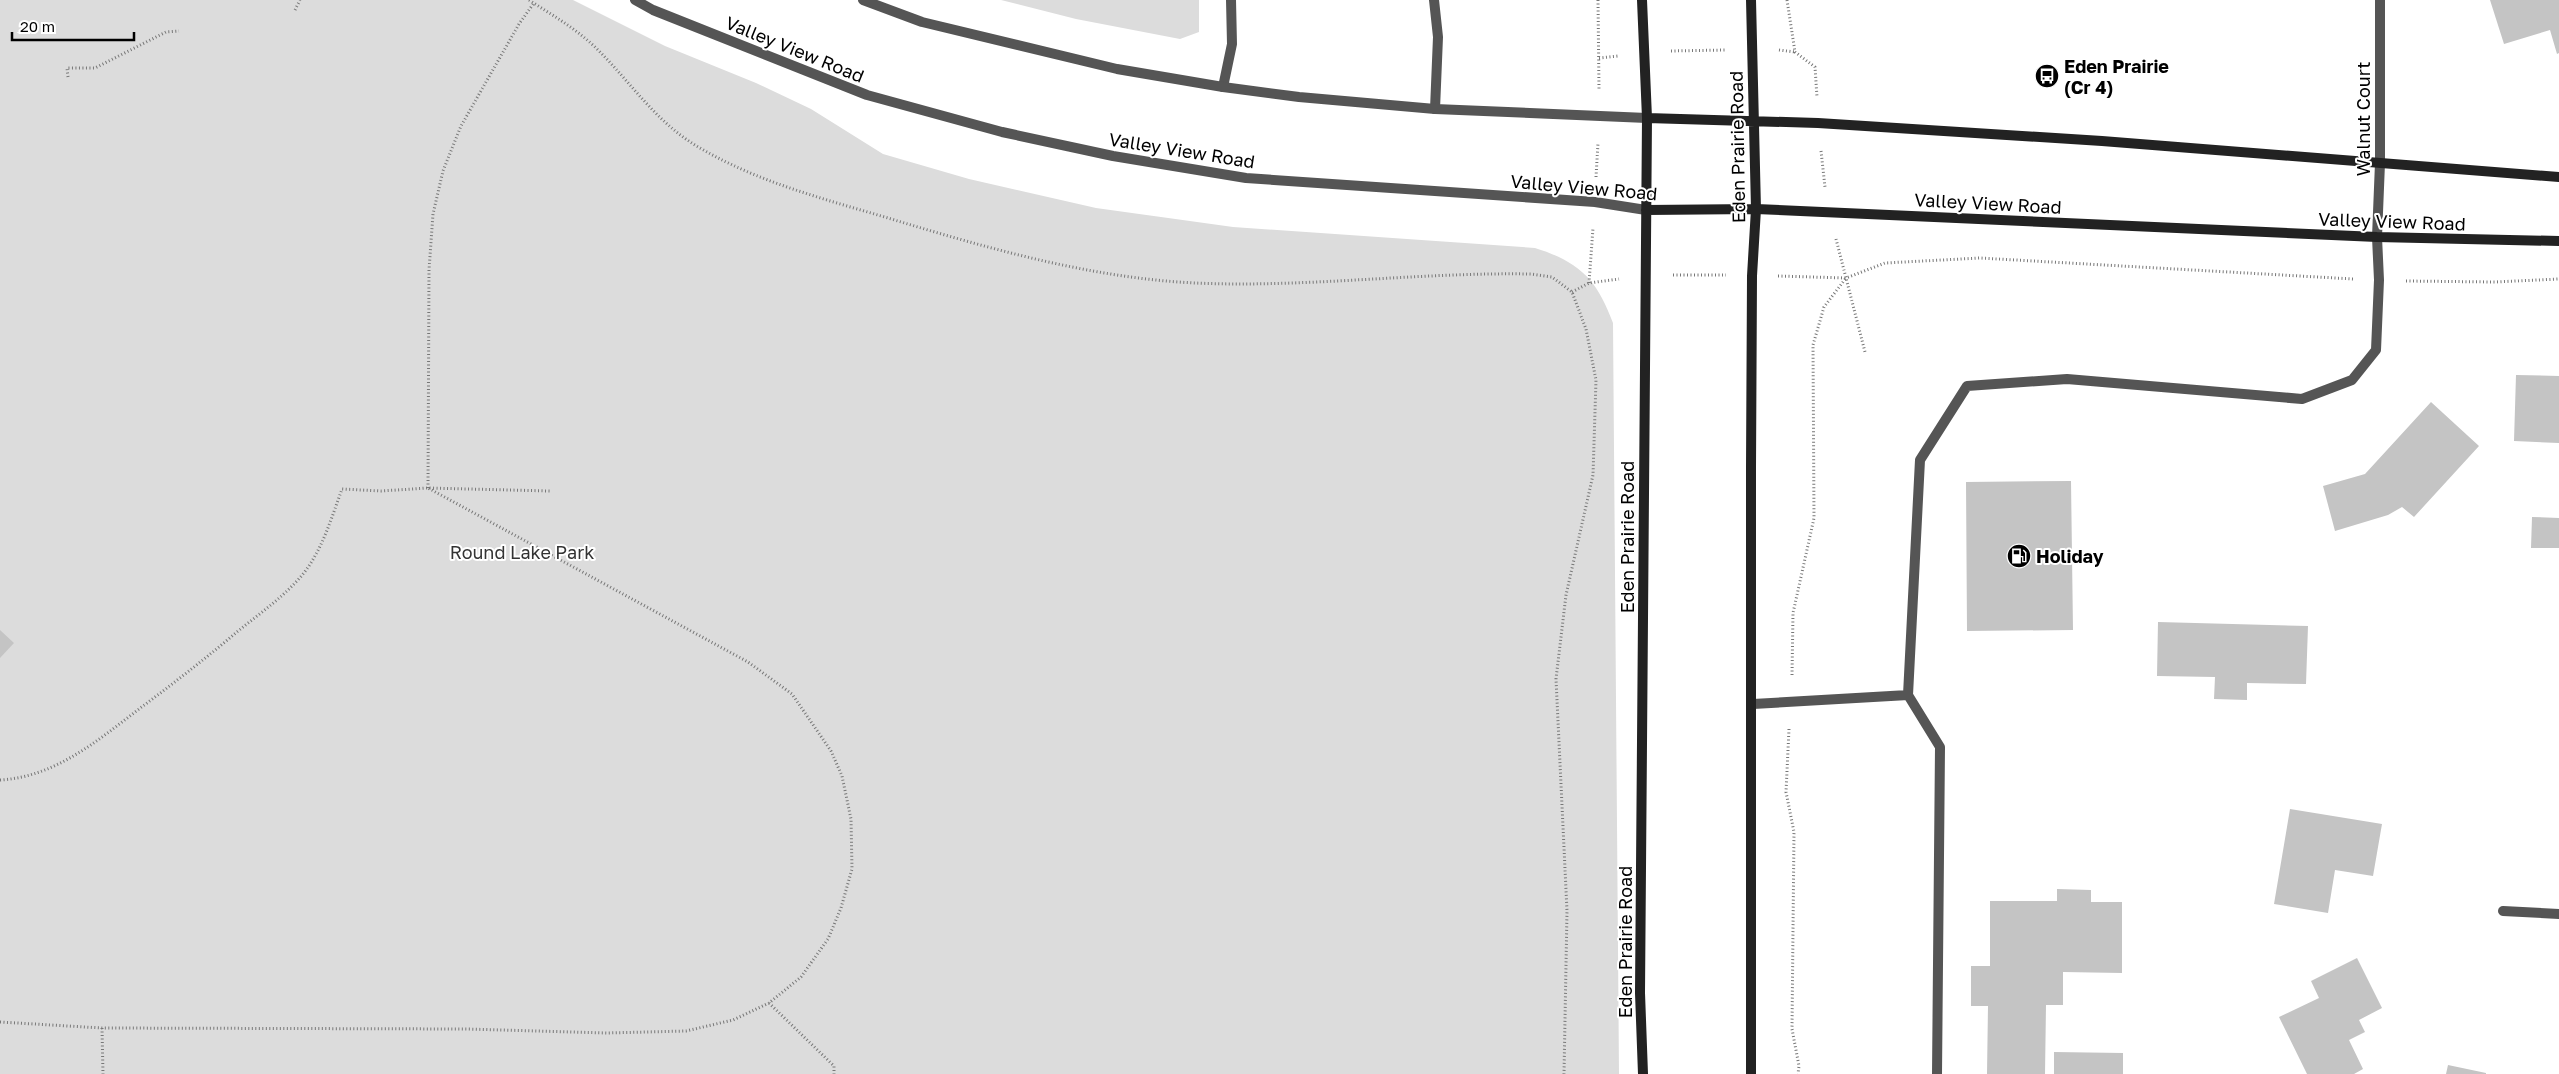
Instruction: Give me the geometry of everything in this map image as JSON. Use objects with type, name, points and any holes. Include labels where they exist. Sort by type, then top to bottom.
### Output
[{"type":"main road","name":"Eden Prairie Road","points":[[1642,0],[1642,52],[1647,118],[1644,275],[1640,983],[1643,1074]]},
{"type":"main road","name":"Eden Prairie Road","points":[[1751,0],[1756,209],[1752,276],[1753,704],[1751,1074]]},
{"type":"main road","points":[[1647,118],[1818,124],[2102,141],[2559,178]]},
{"type":"main road","name":"Valley View Road","points":[[1646,210],[1756,209],[2377,237],[2559,241]]},
{"type":"street","name":"Valley View Road","points":[[634,0],[867,95],[983,127],[1113,156],[1246,178],[1595,202],[1646,210]]},
{"type":"street","points":[[863,0],[922,22],[959,31],[1117,69],[1224,87],[1299,97],[1435,109],[1647,118]]},
{"type":"street","points":[[1224,87],[1232,44],[1231,0]]},
{"type":"street","points":[[1434,0],[1438,37],[1435,109]]},
{"type":"street","name":"Walnut Court","points":[[1908,695],[1920,460],[1967,386],[2067,379],[2302,399],[2352,380],[2376,350],[2380,280],[2377,237],[2380,163],[2380,0]]},
{"type":"street","points":[[1753,704],[1908,695],[1940,747],[1937,1074]]},
{"type":"street","points":[[2503,911],[2559,914]]},
{"type":"path","points":[[296,10],[300,0]]},
{"type":"path","points":[[529,0],[565,23],[596,48],[653,112],[676,133],[698,148],[724,161],[797,191],[980,246],[1087,269],[1193,283],[1531,274],[1552,278],[1572,292],[1586,329],[1596,380],[1593,475],[1566,595],[1556,679],[1567,911],[1564,1074]]},
{"type":"path","points":[[1788,0],[1794,52]]},
{"type":"path","points":[[428,488],[429,270],[433,214],[443,171],[462,126],[519,24],[534,3]]},
{"type":"path","points":[[68,76],[67,68],[95,68],[166,32],[179,32]]},
{"type":"path","points":[[1599,58],[1642,52],[1752,49],[1794,52],[1815,67],[1818,124],[1828,212],[1865,352]]},
{"type":"path","points":[[1572,292],[1589,283],[1644,275],[1846,278],[1885,263],[1980,258],[2380,280],[2495,282],[2559,278]]},
{"type":"path","points":[[0,1022],[102,1028],[607,1032],[686,1030],[733,1020],[769,1003],[801,977],[828,939],[841,908],[852,869],[851,819],[842,776],[831,751],[813,722],[792,694],[748,662],[428,488]]},
{"type":"path","points":[[0,780],[15,779],[46,770],[84,750],[192,669],[296,583],[312,561],[326,535],[342,489],[382,491],[428,488],[550,491]]},
{"type":"path","points":[[769,1003],[834,1066],[834,1074]]},
{"type":"path","points":[[102,1028],[103,1074]]},
{"type":"green space","name":"Round Lake Park","points":[[0,0],[573,0],[665,46],[756,83],[811,109],[883,154],[969,179],[1096,208],[1233,227],[1535,248],[1551,253],[1575,267],[1593,284],[1607,308],[1613,323],[1619,1074],[0,1074]]},
{"type":"green space","points":[[1001,0],[1199,0],[1199,32],[1180,39],[1076,19]]},
{"type":"building","points":[[2490,0],[2559,0],[2559,53],[2557,54],[2550,30],[2504,44]]},
{"type":"building","points":[[2516,375],[2559,376],[2559,443],[2514,441]]},
{"type":"building","points":[[2431,402],[2479,446],[2414,517],[2402,507],[2388,515],[2335,531],[2323,486],[2365,474]]},
{"type":"building","name":"Holiday","points":[[2071,481],[2073,630],[1967,631],[1966,482]]},
{"type":"building","points":[[2532,517],[2559,518],[2559,548],[2531,548]]},
{"type":"building","points":[[2158,622],[2308,626],[2306,684],[2247,683],[2247,700],[2214,699],[2215,677],[2157,676]]},
{"type":"building","points":[[0,630],[14,643],[0,658]]},
{"type":"building","points":[[2290,809],[2382,824],[2373,876],[2335,870],[2328,913],[2274,904]]},
{"type":"building","points":[[2057,889],[2091,890],[2091,902],[2122,902],[2122,973],[2063,972],[2063,1005],[2046,1005],[2045,1074],[1987,1074],[1988,1006],[1971,1006],[1971,966],[1990,966],[1990,901],[2057,901]]},
{"type":"building","points":[[2357,958],[2382,1008],[2359,1020],[2365,1032],[2349,1040],[2363,1069],[2354,1074],[2307,1074],[2279,1017],[2319,998],[2311,981]]},
{"type":"building","points":[[2054,1052],[2123,1053],[2123,1074],[2054,1074]]},
{"type":"building","points":[[2448,1065],[2486,1073],[2486,1074],[2446,1074]]},
{"type":"place","name":"Eden Prairie (Cr 4)","points":[[2047,76]]},
{"type":"place","name":"Holiday","points":[[2019,556]]}]
